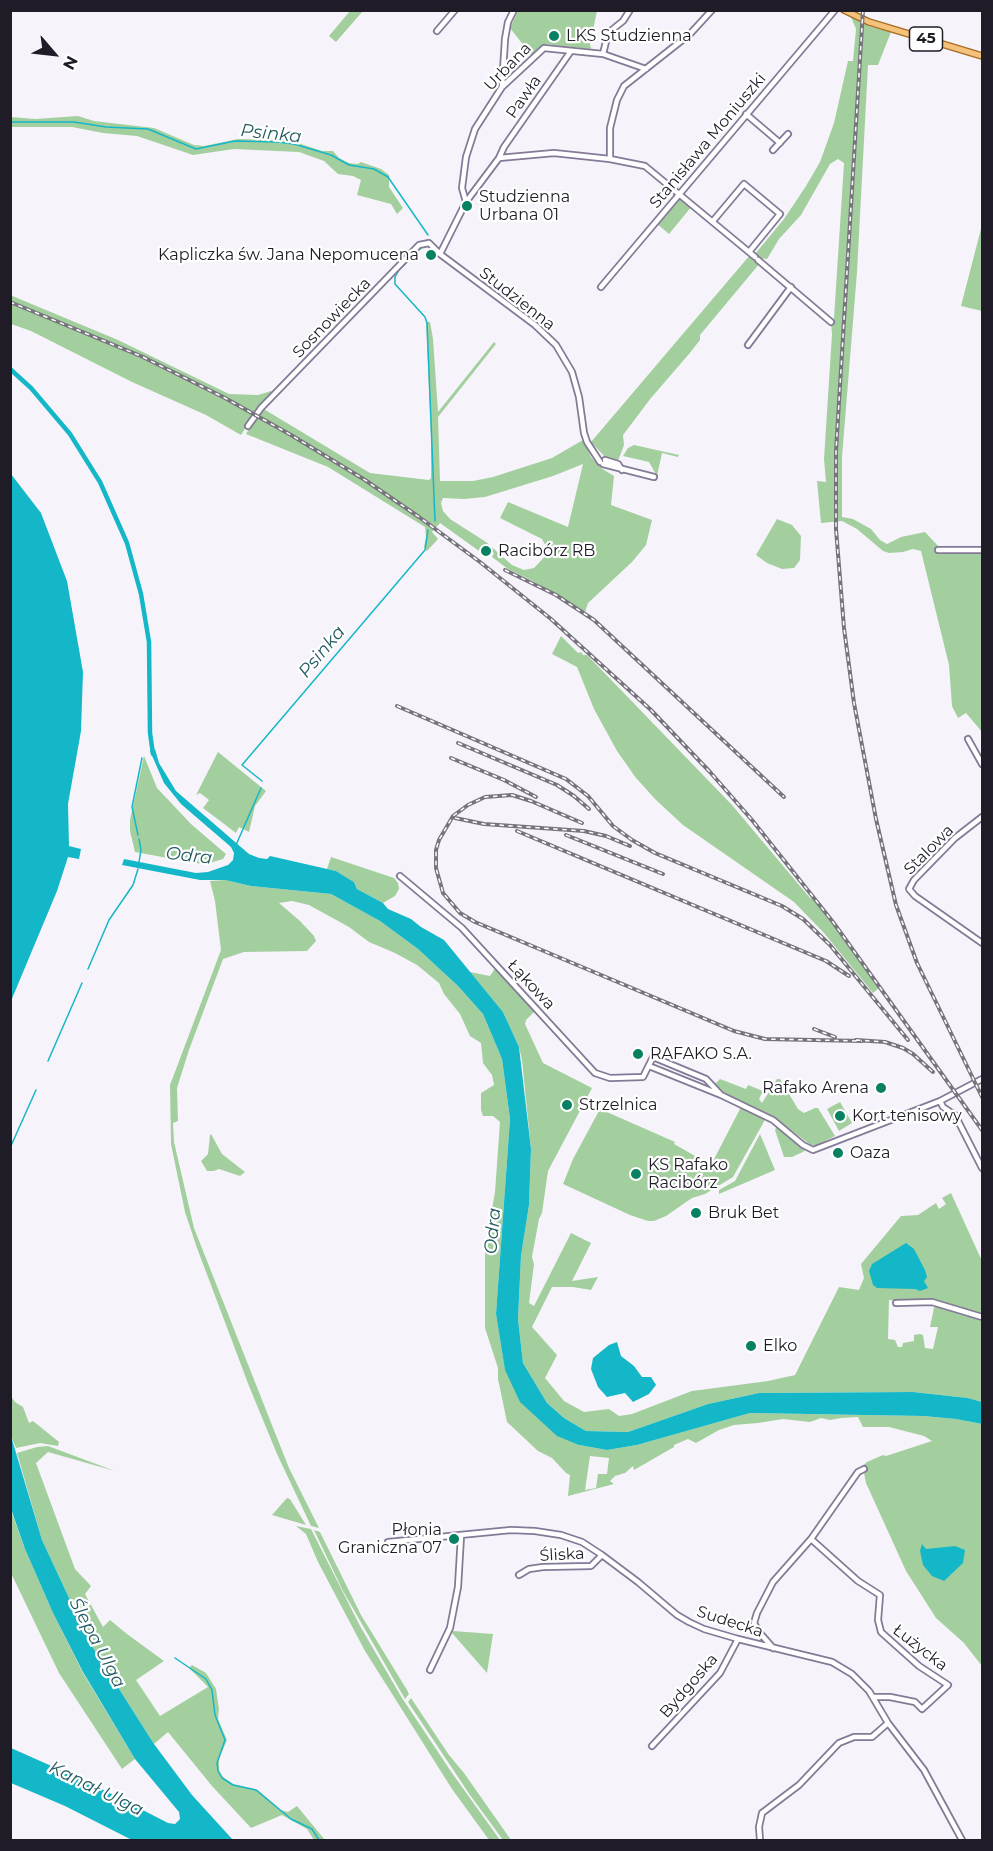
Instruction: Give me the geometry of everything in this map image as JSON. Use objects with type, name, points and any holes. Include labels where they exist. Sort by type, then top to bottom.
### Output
[{"type":"main road","name":"45","points":[[844,10],[869,22],[982,56]]},
{"type":"street","points":[[437,31],[455,10]]},
{"type":"street","points":[[502,87],[506,30],[514,10]]},
{"type":"street","points":[[603,54],[608,33],[623,21],[630,10]]},
{"type":"street","points":[[610,159],[610,128],[616,100],[629,80],[690,34],[712,10]]},
{"type":"street","name":"Stanisława Moniuszki","points":[[601,287],[835,10]]},
{"type":"street","name":"Urbana","points":[[466,202],[462,188],[469,144],[482,115],[502,87],[544,48],[603,54],[646,69]]},
{"type":"street","name":"Pawła","points":[[440,254],[466,202],[499,158],[571,51]]},
{"type":"street","points":[[746,114],[780,143]]},
{"type":"street","points":[[773,150],[788,134]]},
{"type":"street","points":[[499,158],[554,153],[610,159],[645,166],[831,322]]},
{"type":"street","points":[[713,221],[744,184],[780,214],[749,252]]},
{"type":"street","name":"Studzienna","points":[[429,243],[440,254],[535,325],[556,345],[572,372],[579,397],[584,433],[595,454],[603,461],[618,464],[622,470],[654,477]]},
{"type":"street","name":"Sosnowiecka","points":[[248,426],[255,415],[419,245],[429,243]]},
{"type":"street","points":[[748,345],[790,287]]},
{"type":"street","points":[[938,550],[982,550]]},
{"type":"street","points":[[968,739],[982,764]]},
{"type":"street","name":"Stalowa","points":[[982,817],[955,838],[909,888],[912,894],[982,943]]},
{"type":"street","name":"Łąkowa","points":[[400,876],[462,928],[595,1073],[610,1078],[643,1077],[653,1056],[706,1079],[721,1095]]},
{"type":"street","name":"Łąkowa","points":[[649,1066],[721,1095],[773,1120],[803,1145],[813,1150],[940,1101],[982,1078]]},
{"type":"street","points":[[705,1089],[706,1079]]},
{"type":"street","points":[[705,1089],[711,1084]]},
{"type":"street","points":[[940,1101],[943,1107],[955,1115],[982,1168]]},
{"type":"street","points":[[897,1303],[932,1302],[982,1317]]},
{"type":"street","points":[[773,1648],[754,1623],[757,1613],[773,1582],[811,1539],[858,1472],[864,1469]]},
{"type":"street","name":"Sudecka","points":[[388,1542],[511,1530],[561,1535],[582,1542],[602,1555],[677,1615],[704,1629],[832,1662],[852,1674],[873,1697],[888,1723],[924,1770],[962,1840]]},
{"type":"street","points":[[430,1670],[450,1628],[458,1587],[460,1536]]},
{"type":"street","name":"Łużycka","points":[[811,1539],[858,1581],[880,1595],[878,1620],[881,1632],[919,1666],[948,1685],[922,1709],[915,1702],[890,1697],[873,1697]]},
{"type":"street","name":"Śliska","points":[[519,1575],[530,1569],[543,1567],[591,1566],[602,1555]]},
{"type":"street","name":"Bydgoska","points":[[652,1746],[720,1673],[738,1639]]},
{"type":"street","points":[[760,1840],[759,1827],[762,1813],[799,1785],[839,1743],[854,1737],[872,1737],[888,1723]]},
{"type":"green space","points":[[350,11],[363,11],[336,42],[329,36]]},
{"type":"green space","name":"LKS Studzienna","points":[[518,11],[597,11],[591,49],[545,44],[532,56],[510,28]]},
{"type":"green space","points":[[851,17],[871,27],[891,32],[878,65],[868,65],[857,272],[842,457],[842,517],[853,519],[871,529],[880,540],[887,544],[901,537],[925,532],[940,548],[978,550],[982,556],[982,732],[966,713],[958,718],[952,706],[949,665],[921,551],[913,549],[889,553],[883,551],[857,529],[842,521],[821,523],[817,481],[826,482],[824,459],[831,323],[834,318],[844,163],[838,159],[830,164],[801,215],[779,239],[767,259],[755,254],[784,219],[820,162],[834,123],[848,61],[853,61],[856,29]]},
{"type":"green space","points":[[78,116],[94,121],[154,128],[194,145],[204,146],[238,139],[274,140],[298,143],[322,151],[333,151],[339,158],[349,163],[361,162],[381,169],[389,175],[389,187],[403,208],[397,214],[391,204],[357,195],[361,180],[353,176],[338,174],[324,161],[299,152],[234,149],[193,155],[137,136],[72,127],[11,127],[11,117],[35,119]]},
{"type":"green space","points":[[680,195],[692,206],[669,234],[656,223]]},
{"type":"green space","points":[[982,225],[982,311],[961,306]]},
{"type":"green space","points":[[750,255],[760,263],[700,335],[700,340],[623,435],[624,445],[618,461],[606,458],[591,442]]},
{"type":"green space","points":[[10,295],[118,340],[229,394],[258,395],[272,392],[241,435],[206,415],[132,382],[31,331],[11,324]]},
{"type":"green space","points":[[426,322],[430,322],[433,339],[438,412],[494,342],[496,344],[438,417],[440,481],[473,481],[493,477],[552,458],[583,440],[591,457],[601,468],[614,476],[611,505],[652,520],[646,545],[632,562],[588,603],[585,612],[508,569],[492,557],[494,553],[484,546],[479,551],[440,523],[432,532],[438,539],[427,551],[424,547],[425,527],[328,467],[246,434],[262,408],[370,473],[429,480],[431,478]],"holes":[[[583,464],[568,527],[508,502],[500,518],[542,539],[549,552],[534,568],[524,570],[512,565],[486,542],[450,519],[443,511],[441,503],[443,498],[485,497]]]},
{"type":"green space","points":[[634,445],[679,455],[678,457],[662,453],[657,476],[649,462],[623,456],[628,448]]},
{"type":"green space","points":[[777,519],[792,525],[801,536],[800,560],[794,568],[782,569],[767,563],[756,555]]},
{"type":"green space","points":[[561,636],[578,653],[587,655],[732,805],[810,898],[815,900],[879,988],[873,993],[824,933],[794,902],[683,825],[636,778],[617,751],[594,709],[577,667],[552,654]]},
{"type":"green space","points":[[218,752],[266,791],[255,806],[249,832],[239,827],[236,833],[203,808],[209,800],[200,793],[196,795]]},
{"type":"green space","points":[[144,756],[157,788],[191,824],[226,854],[223,859],[206,864],[135,852],[130,820]]},
{"type":"green space","points":[[331,857],[394,878],[399,889],[395,896],[383,903],[357,889],[354,882],[336,871],[327,869]]},
{"type":"green space","points":[[225,880],[251,886],[331,894],[380,921],[418,949],[458,986],[483,1014],[502,1059],[510,1119],[496,1314],[505,1369],[579,1445],[607,1450],[637,1445],[750,1413],[923,1416],[982,1424],[982,1666],[964,1643],[936,1618],[906,1571],[866,1483],[864,1473],[858,1470],[867,1462],[883,1455],[932,1441],[924,1436],[889,1427],[863,1427],[858,1417],[830,1420],[821,1418],[810,1422],[783,1419],[734,1425],[719,1430],[696,1443],[688,1439],[674,1445],[634,1470],[633,1466],[625,1473],[615,1476],[610,1481],[614,1484],[568,1496],[570,1475],[552,1458],[538,1451],[507,1422],[498,1379],[498,1368],[485,1328],[485,1249],[495,1192],[500,1122],[493,1116],[483,1116],[481,1110],[481,1093],[494,1085],[492,1075],[483,1063],[481,1043],[470,1036],[460,1014],[444,994],[439,983],[417,965],[369,942],[349,927],[309,905],[292,901],[279,903],[300,921],[316,941],[307,951],[244,952],[223,959],[177,1088],[178,1121],[173,1123],[174,1142],[194,1228],[289,1468],[319,1528],[311,1526],[277,1454],[249,1386],[197,1248],[185,1212],[171,1144],[170,1085],[221,950],[210,881]],"holes":[[[590,1456],[609,1458],[607,1474],[598,1474],[596,1488],[585,1490]]]},
{"type":"green space","points":[[496,967],[535,1011],[525,1024],[543,1063],[592,1088],[548,1171],[532,1257],[534,1264],[529,1303],[534,1306],[571,1233],[591,1243],[572,1281],[598,1277],[591,1290],[552,1287],[532,1327],[557,1355],[545,1378],[564,1401],[584,1412],[609,1409],[619,1416],[632,1414],[692,1391],[795,1375],[839,1287],[859,1290],[864,1278],[861,1264],[901,1216],[918,1215],[936,1203],[939,1209],[946,1204],[942,1198],[951,1193],[982,1261],[982,1402],[968,1398],[913,1392],[759,1393],[708,1404],[628,1432],[586,1431],[564,1418],[547,1403],[523,1363],[518,1319],[521,1256],[529,1205],[531,1149],[519,1047],[503,1012],[470,972],[490,976]],"holes":[[[889,1300],[935,1303],[930,1327],[938,1327],[933,1349],[925,1348],[923,1335],[920,1334],[914,1335],[914,1341],[903,1343],[902,1347],[898,1347],[895,1340],[888,1339]]]},
{"type":"green space","points":[[720,1079],[746,1089],[748,1085],[763,1091],[759,1099],[762,1103],[777,1079],[780,1079],[798,1109],[804,1113],[818,1108],[835,1136],[817,1145],[811,1145],[772,1116],[726,1094],[715,1084]]},
{"type":"green space","name":"Kort tenisowy","points":[[840,1102],[852,1123],[839,1131],[827,1109]]},
{"type":"green space","name":"KS Rafako Racibórz","points":[[741,1107],[766,1118],[733,1177],[705,1194],[692,1198],[666,1216],[648,1221],[563,1184],[573,1159],[600,1109],[675,1142],[674,1144],[711,1165]]},
{"type":"green space","points":[[777,1126],[805,1151],[792,1157],[784,1157],[775,1130]]},
{"type":"green space","points":[[211,1134],[222,1154],[245,1172],[240,1176],[219,1169],[207,1171],[201,1161],[208,1154]]},
{"type":"green space","points":[[760,1134],[775,1170],[719,1194],[719,1190],[735,1181]]},
{"type":"green space","points":[[10,1395],[23,1407],[29,1423],[33,1421],[59,1442],[58,1446],[40,1443],[16,1448],[11,1436]]},
{"type":"green space","points":[[48,1446],[115,1471],[48,1452],[36,1463],[75,1569],[91,1586],[85,1594],[103,1627],[110,1620],[164,1661],[136,1680],[160,1716],[208,1687],[189,1668],[192,1665],[206,1673],[216,1689],[218,1719],[227,1740],[219,1759],[219,1770],[223,1777],[233,1784],[258,1790],[281,1810],[288,1812],[297,1806],[325,1840],[314,1840],[307,1829],[282,1815],[251,1828],[212,1786],[168,1732],[154,1744],[90,1643],[42,1540],[17,1453]]},
{"type":"green space","points":[[287,1498],[290,1499],[306,1525],[272,1515]]},
{"type":"green space","points":[[10,1508],[53,1613],[83,1673],[135,1759],[122,1769],[59,1673],[11,1573]]},
{"type":"green space","points":[[296,1526],[311,1529],[360,1626],[402,1698],[500,1840],[489,1840],[452,1789],[365,1651],[318,1562],[306,1534]]},
{"type":"green space","points":[[314,1530],[320,1532],[361,1615],[407,1690],[409,1694],[405,1699],[343,1591]]},
{"type":"green space","points":[[453,1631],[493,1634],[487,1673],[452,1633]]},
{"type":"green space","points":[[411,1698],[511,1840],[503,1840],[470,1795],[408,1702]]},
{"type":"water","points":[[11,474],[41,513],[67,581],[83,672],[81,731],[68,804],[69,846],[81,849],[79,859],[68,857],[57,891],[11,1001]]},
{"type":"water","points":[[155,749],[159,763],[176,791],[249,854],[267,859],[270,856],[336,871],[354,882],[357,889],[383,903],[388,909],[411,919],[444,940],[503,1012],[519,1047],[531,1149],[529,1205],[521,1256],[518,1319],[523,1363],[547,1403],[564,1418],[586,1431],[628,1432],[708,1404],[759,1393],[913,1392],[968,1398],[982,1402],[982,1424],[923,1416],[750,1413],[637,1445],[607,1450],[579,1445],[557,1436],[520,1402],[505,1370],[496,1314],[510,1119],[502,1059],[483,1014],[458,986],[418,949],[380,921],[331,894],[251,886],[225,880],[200,880],[122,865],[124,859],[196,873],[208,872],[228,865],[233,860],[234,853],[231,847],[181,804],[164,783],[150,751]]},
{"type":"water","points":[[906,1243],[914,1249],[925,1270],[927,1277],[924,1281],[928,1288],[920,1291],[877,1288],[873,1285],[869,1271],[872,1264]]},
{"type":"water","points":[[617,1342],[621,1356],[634,1366],[642,1377],[651,1377],[656,1385],[649,1394],[633,1402],[625,1393],[607,1397],[598,1387],[591,1369],[593,1358],[609,1345]]},
{"type":"water","name":"Kanał Ulga","points":[[11,1436],[42,1540],[90,1643],[154,1744],[192,1795],[233,1840],[132,1840],[65,1806],[11,1783],[11,1748],[94,1785],[168,1823],[175,1824],[180,1819],[179,1812],[135,1759],[83,1672],[53,1613],[25,1549],[11,1509]]},
{"type":"water","points":[[922,1544],[926,1549],[955,1546],[965,1550],[963,1563],[944,1581],[932,1576],[923,1565],[920,1551]]},
{"type":"waterway","name":"Psinka","points":[[10,122],[74,122],[106,127],[148,129],[196,149],[235,141],[294,144],[331,155],[349,165],[374,169],[388,177],[428,235]]},
{"type":"waterway","name":"Psinka","points":[[421,248],[399,270],[395,277],[395,284],[425,317],[427,323],[435,521]]},
{"type":"waterway","points":[[10,369],[31,388],[70,434],[100,482],[127,543],[141,594],[149,642],[150,733],[153,754]]},
{"type":"waterway","name":"Psinka","points":[[262,781],[242,765],[425,550],[428,530]]},
{"type":"waterway","points":[[138,835],[132,807],[142,758]]},
{"type":"waterway","name":"Psinka","points":[[236,845],[261,788]]},
{"type":"waterway","points":[[139,839],[141,850],[139,862]]},
{"type":"waterway","points":[[88,969],[109,920],[133,885],[138,869]]},
{"type":"waterway","points":[[48,1061],[82,983]]},
{"type":"waterway","points":[[10,1148],[36,1090]]},
{"type":"waterway","points":[[175,1658],[206,1679],[212,1690],[215,1715],[225,1740],[217,1763],[222,1778],[233,1785],[256,1790],[291,1819],[312,1829],[319,1840]]},
{"type":"railway","points":[[863,10],[836,451],[836,529],[844,628],[854,703],[876,819],[896,905],[917,963],[982,1097]]},
{"type":"railway","points":[[10,302],[143,357],[225,398],[291,435],[365,480],[419,517],[551,619],[651,710],[752,820],[833,922],[982,1130]]},
{"type":"railway","points":[[505,570],[556,595],[594,620],[784,797]]},
{"type":"railway","points":[[397,706],[566,779],[588,796],[613,826],[632,840],[655,853],[782,906],[803,919],[830,945],[908,1040]]},
{"type":"railway","points":[[458,743],[557,785],[589,809]]},
{"type":"railway","points":[[451,758],[504,780],[536,797]]},
{"type":"railway","points":[[582,823],[512,795],[485,797],[468,805],[453,816],[436,850],[436,868],[443,893],[460,913],[475,922],[734,1031],[765,1039],[862,1041]]},
{"type":"railway","points":[[455,818],[484,824],[584,831],[606,836],[630,846]]},
{"type":"railway","points":[[517,831],[826,961],[849,976]]},
{"type":"railway","points":[[566,835],[663,874]]},
{"type":"railway","points":[[814,1029],[835,1037]]},
{"type":"railway","points":[[856,1040],[885,1042],[903,1048],[933,1072]]},
{"type":"place","name":"LKS Studzienna","points":[[554,36]]},
{"type":"place","name":"Studzienna Urbana 01","points":[[467,206]]},
{"type":"place","name":"Kapliczka św. Jana Nepomucena","points":[[431,255]]},
{"type":"place","name":"Racibórz RB","points":[[486,551]]},
{"type":"place","name":"RAFAKO S.A.","points":[[638,1054]]},
{"type":"place","name":"Rafako Arena","points":[[881,1088]]},
{"type":"place","name":"Strzelnica","points":[[567,1105]]},
{"type":"place","name":"Kort tenisowy","points":[[840,1116]]},
{"type":"place","name":"Oaza","points":[[838,1153]]},
{"type":"place","name":"KS Rafako Racibórz","points":[[636,1174]]},
{"type":"place","name":"Bruk Bet","points":[[696,1213]]},
{"type":"place","name":"Elko","points":[[751,1346]]},
{"type":"place","name":"Płonia Graniczna 07","points":[[454,1539]]},
{"type":"water label","name":"Odra","points":[[189,856]]},
{"type":"water label","name":"Odra","points":[[493,1231]]},
{"type":"water label","name":"Ślepa Ulga","points":[[97,1643]]}]
